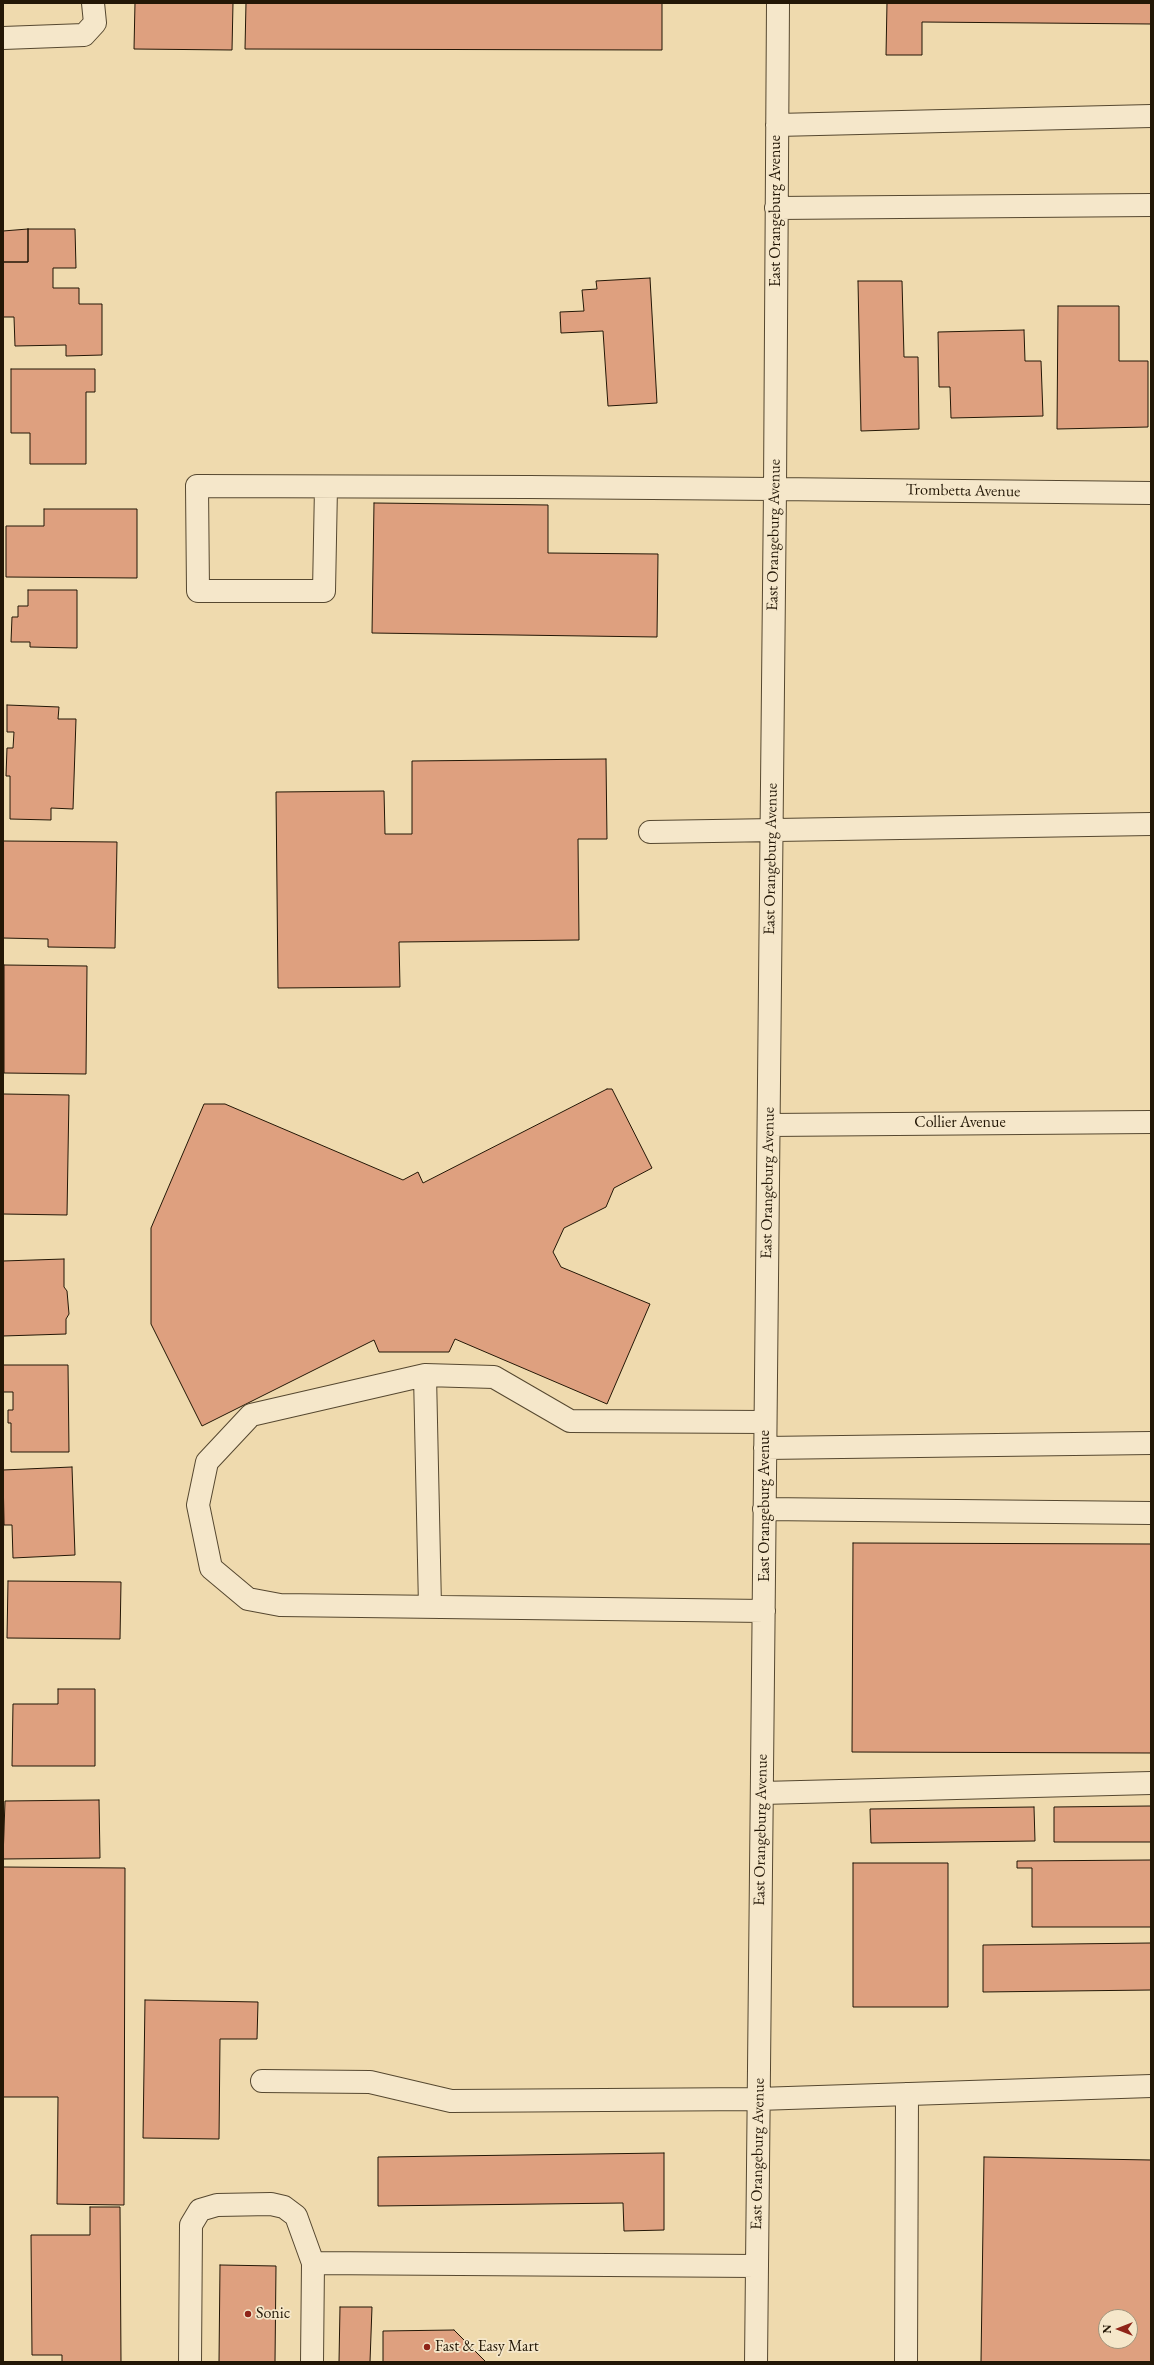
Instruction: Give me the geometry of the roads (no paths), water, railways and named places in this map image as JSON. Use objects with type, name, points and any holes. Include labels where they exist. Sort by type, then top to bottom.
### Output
[{"type":"street","points":[[3,38],[84,35],[95,23],[93,3]]},
{"type":"street","name":"East Orangeburg Avenue","points":[[756,2362],[775,489],[778,3]]},
{"type":"street","points":[[777,125],[1151,116]]},
{"type":"street","points":[[776,208],[1151,206]]},
{"type":"street","name":"Trombetta Avenue","points":[[326,487],[324,591],[198,591],[197,486],[775,489],[1151,493]]},
{"type":"street","points":[[650,832],[1151,824]]},
{"type":"street","name":"Collier Avenue","points":[[769,1125],[1151,1122]]},
{"type":"street","points":[[425,1375],[430,1607]]},
{"type":"street","points":[[764,1611],[280,1605],[248,1599],[211,1568],[198,1505],[207,1462],[251,1415],[425,1375],[494,1378],[570,1421],[765,1422]]},
{"type":"street","points":[[765,1448],[1151,1443]]},
{"type":"street","points":[[764,1509],[1151,1513]]},
{"type":"street","points":[[762,1793],[1151,1783]]},
{"type":"street","points":[[262,2081],[370,2082],[451,2102],[758,2099],[1151,2086]]},
{"type":"street","points":[[906,2362],[907,2094]]},
{"type":"street","points":[[190,2362],[191,2225],[200,2210],[217,2205],[271,2204],[284,2207],[296,2216],[313,2263],[312,2362]]},
{"type":"street","points":[[313,2263],[756,2266]]},
{"type":"place","name":"Sonic","points":[[248,2314]]},
{"type":"place","name":"Fast & Easy Mart","points":[[427,2347]]}]
